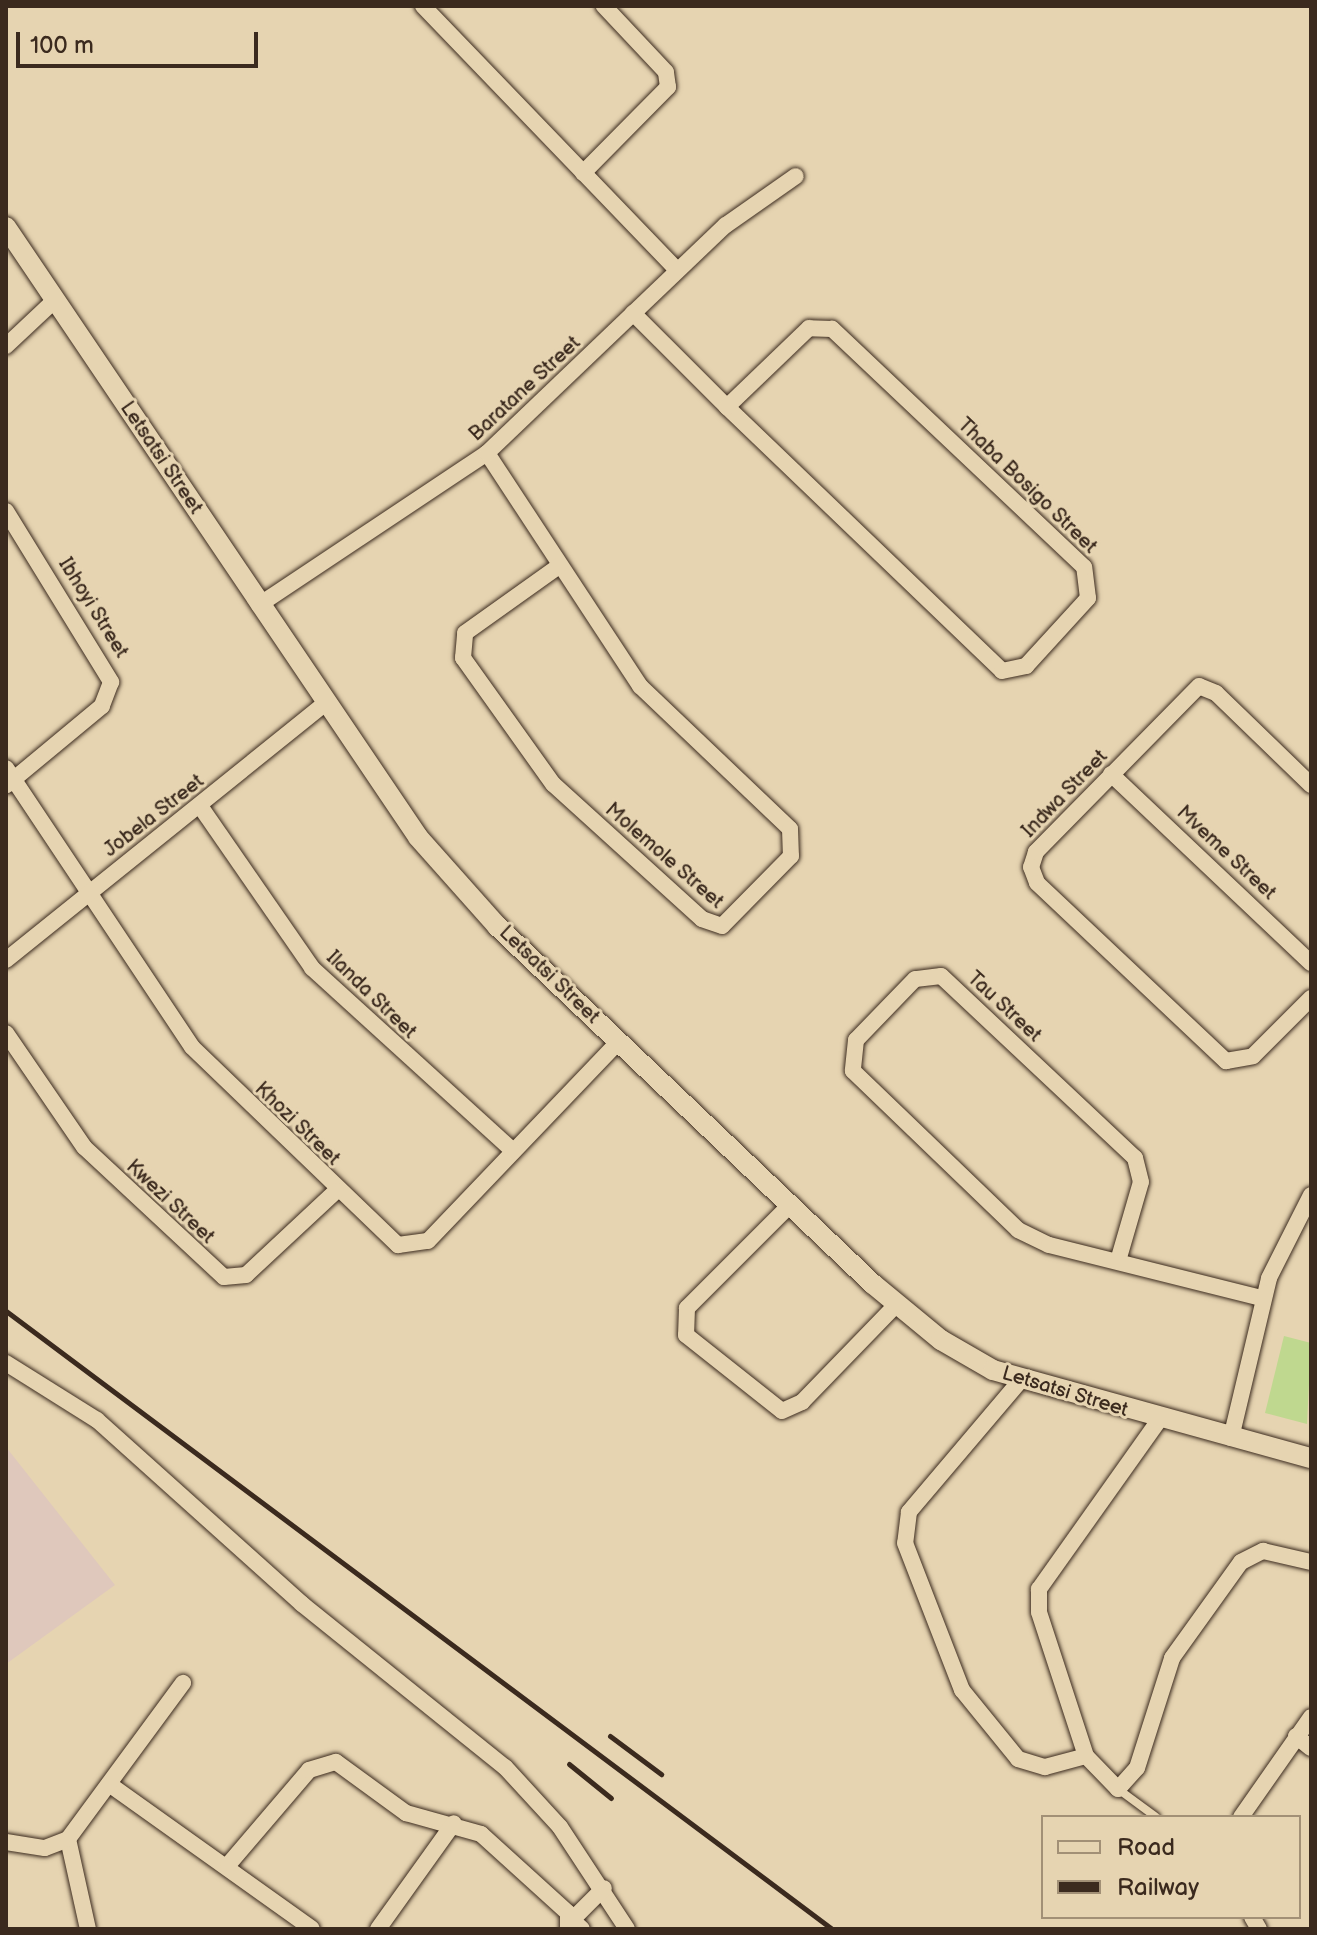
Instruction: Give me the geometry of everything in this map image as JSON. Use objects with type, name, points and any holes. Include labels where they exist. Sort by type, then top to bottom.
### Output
[{"type":"street","points":[[423,6],[677,270]]},
{"type":"street","points":[[583,173],[668,87],[666,72],[604,6]]},
{"type":"street","name":"Baratane Street","points":[[259,605],[487,453],[677,270],[796,176]]},
{"type":"street","name":"Letsatsi Street","points":[[6,227],[259,605],[440,863],[618,1042],[896,1305],[941,1340],[1020,1381],[1311,1458]]},
{"type":"street","points":[[6,346],[55,300]]},
{"type":"street","name":"Thaba Bosigo Street","points":[[633,313],[727,407],[1002,671],[1026,666],[1088,598],[1084,567],[832,329],[803,332],[727,407]]},
{"type":"street","name":"Molemole Street","points":[[487,453],[559,566],[649,695],[792,833],[786,863],[722,926],[702,919],[546,777],[463,658],[465,633],[559,566]]},
{"type":"street","name":"Ibhoyi Street","points":[[6,511],[111,675],[102,706],[9,778]]},
{"type":"street","name":"Indwa Street","points":[[1311,785],[1205,686],[1190,690],[1036,852],[1037,883],[1226,1061],[1253,1056],[1311,998]]},
{"type":"street","name":"Jobela Street","points":[[6,960],[326,703]]},
{"type":"street","name":"Mveme Street","points":[[1111,774],[1311,963]]},
{"type":"street","name":"Khozi Street","points":[[9,778],[192,1047],[390,1241],[416,1247],[618,1042]]},
{"type":"street","name":"Ilanda Street","points":[[200,806],[312,968],[513,1151]]},
{"type":"street","name":"Tau Street","points":[[1118,1261],[1139,1164],[941,976],[920,975],[856,1040],[857,1076],[1018,1230],[1118,1261],[1262,1298]]},
{"type":"street","name":"Kwezi Street","points":[[6,1033],[84,1147],[224,1277],[246,1275],[336,1191]]},
{"type":"street","points":[[1231,1438],[1262,1298],[1311,1195]]},
{"type":"street","points":[[790,1205],[687,1308],[686,1335],[782,1411],[802,1402],[896,1305]]},
{"type":"street","points":[[6,1363],[97,1420],[302,1604],[471,1736],[560,1827],[604,1888],[627,1929]]},
{"type":"street","points":[[1020,1381],[909,1512],[908,1562],[962,1690],[1003,1747],[1045,1767],[1086,1756]]},
{"type":"street","points":[[1159,1420],[1039,1589],[1039,1612],[1086,1756],[1118,1789],[1142,1756],[1172,1658],[1241,1562],[1263,1551],[1311,1562]]},
{"type":"street","points":[[6,1842],[45,1848],[68,1839],[183,1683]]},
{"type":"street","points":[[1242,1815],[1311,1717]]},
{"type":"street","points":[[1296,1736],[1311,1748]]},
{"type":"street","points":[[228,1865],[309,1770],[327,1763],[347,1766],[406,1813],[454,1823],[493,1843],[574,1926],[604,1888]]},
{"type":"street","points":[[109,1784],[228,1865],[312,1929]]},
{"type":"street","points":[[378,1929],[454,1823]]},
{"type":"street","points":[[68,1839],[88,1929]]},
{"type":"lane","points":[[1118,1789],[1153,1815]]},
{"type":"shaded area","points":[[6,1447],[115,1585],[6,1664]]},
{"type":"green space","points":[[1284,1336],[1311,1343],[1307,1424],[1265,1413]]},
{"type":"railway","points":[[6,1311],[832,1929]]},
{"type":"railway","points":[[610,1736],[661,1774]]},
{"type":"railway","points":[[569,1764],[611,1798]]}]
